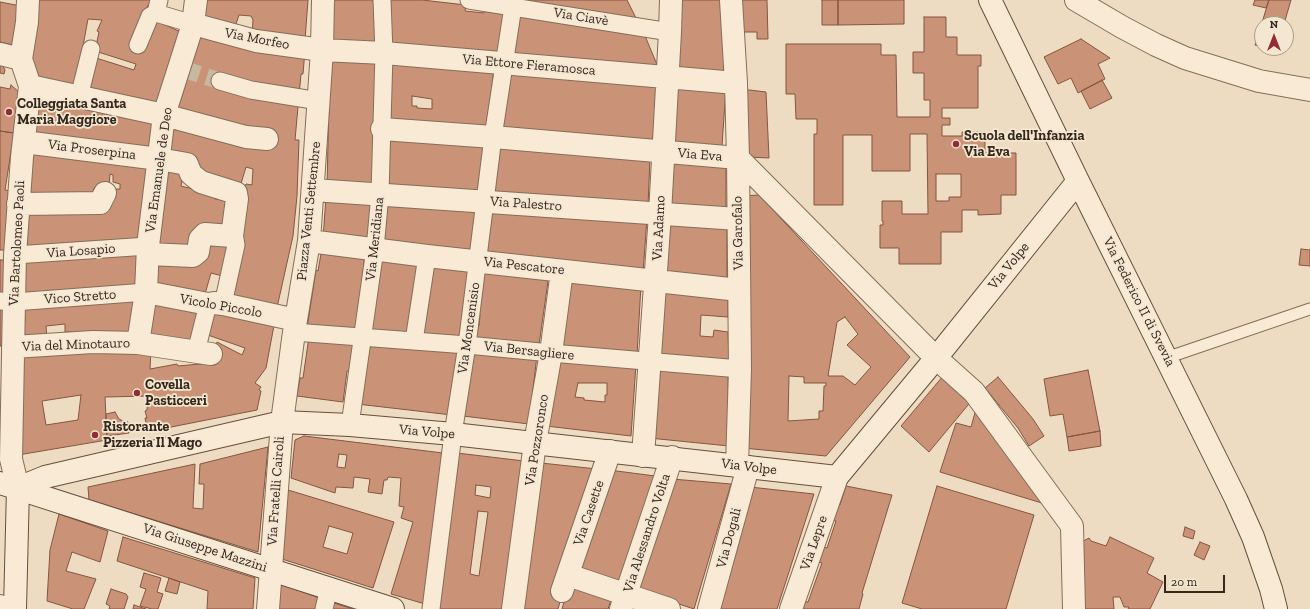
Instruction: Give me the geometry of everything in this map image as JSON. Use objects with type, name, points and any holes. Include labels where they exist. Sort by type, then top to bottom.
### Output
[{"type":"street","name":"Via Emanuele de Deo","points":[[138,343],[146,292],[148,250],[164,115],[181,69],[193,24],[196,0]]},
{"type":"street","name":"Piazza Venti Settembre","points":[[282,422],[295,326],[309,241],[319,101],[324,0]]},
{"type":"street","points":[[382,0],[384,53]]},
{"type":"street","name":"Via Ciavè","points":[[468,0],[513,3],[670,32]]},
{"type":"street","name":"Via Adamo","points":[[643,456],[656,281],[671,0]]},
{"type":"street","name":"Via Garofalo","points":[[731,0],[736,83],[738,158],[740,369],[743,466]]},
{"type":"street","name":"Via Federico II di Svevia","points":[[990,0],[1078,181],[1222,469],[1251,531],[1276,609]]},
{"type":"street","points":[[1076,0],[1122,27],[1185,58],[1259,81],[1310,90]]},
{"type":"street","name":"Via Bartolomeo Paoli","points":[[15,609],[9,486],[11,459],[13,347],[7,301],[7,255],[18,204],[30,86],[21,59],[27,22],[24,1]]},
{"type":"street","name":"Via Moncenisio","points":[[431,609],[453,434],[467,345],[493,137],[513,3]]},
{"type":"street","points":[[138,45],[150,16],[157,6],[193,24]]},
{"type":"street","name":"Via Morfeo","points":[[193,24],[256,41],[322,50]]},
{"type":"street","points":[[79,97],[91,49]]},
{"type":"street","name":"Via Ettore Fieramosca","points":[[322,50],[384,53],[736,83]]},
{"type":"street","name":"Via Meridiana","points":[[350,425],[375,249],[380,194],[384,53]]},
{"type":"street","points":[[0,54],[21,59]]},
{"type":"street","points":[[220,81],[251,90],[319,101]]},
{"type":"street","points":[[30,86],[164,115],[246,137],[267,139]]},
{"type":"street","name":"Via Eva","points":[[382,129],[738,158],[936,358],[974,392],[1072,526],[1074,609]]},
{"type":"street","name":"Via Proserpina","points":[[24,142],[159,159],[187,164],[191,174],[201,182],[236,193],[237,199],[232,236]]},
{"type":"street","name":"Via Volpe","points":[[9,486],[282,422],[350,425],[453,434],[643,456],[672,457],[836,477],[936,358],[1078,181]]},
{"type":"street","name":"Via Palestro","points":[[313,190],[738,219]]},
{"type":"street","points":[[18,204],[100,203],[105,193]]},
{"type":"street","points":[[148,250],[193,256],[198,252],[200,239],[205,234],[232,236],[235,239],[236,245],[216,304],[204,353]]},
{"type":"street","name":"Via Pescatore","points":[[309,241],[427,256],[739,290]]},
{"type":"street","name":"Via Losapio","points":[[7,255],[148,250]]},
{"type":"street","points":[[414,341],[427,256]]},
{"type":"street","name":"Via Pozzoronco","points":[[513,609],[535,443],[551,353],[562,271]]},
{"type":"street","name":"Vicolo Piccolo","points":[[146,292],[216,304],[295,326]]},
{"type":"street","name":"Vico Stretto","points":[[7,301],[146,292]]},
{"type":"street","name":"Via Bersagliere","points":[[295,326],[362,337],[740,369]]},
{"type":"street","name":"Via del Minotauro","points":[[13,347],[93,342],[138,343],[204,353]]},
{"type":"street","name":"Via Fratelli Cairoli","points":[[268,609],[282,422]]},
{"type":"street","name":"Via Casette","points":[[610,451],[565,583],[624,602],[670,609]]},
{"type":"street","name":"Via Alessandro Volta","points":[[624,602],[672,457]]},
{"type":"street","name":"Via Dogali","points":[[709,609],[743,466]]},
{"type":"street","name":"Via Lepre","points":[[791,609],[836,477]]},
{"type":"street","name":"Via Giuseppe Mazzini","points":[[9,486],[329,588],[382,608]]},
{"type":"street","points":[[324,609],[329,588]]},
{"type":"street","points":[[0,606],[10,609]]},
{"type":"lane","points":[[1166,358],[1310,310]]},
{"type":"building","points":[[35,0],[155,0],[153,7],[148,5],[140,29],[152,19],[183,33],[160,112],[84,92],[93,57],[134,70],[136,64],[95,51],[99,32],[97,31],[102,20],[88,19],[75,89],[28,75]]},
{"type":"building","points":[[200,0],[308,0],[305,40],[252,35],[253,20],[251,16],[239,15],[234,30],[197,21]]},
{"type":"building","points":[[332,0],[376,0],[379,45],[331,44]]},
{"type":"building","points":[[386,0],[422,0],[466,5],[465,11],[484,13],[485,8],[504,12],[499,56],[393,46],[388,34]]},
{"type":"building","points":[[518,0],[627,0],[638,22]]},
{"type":"building","points":[[675,0],[726,0],[726,72],[674,69]]},
{"type":"building","points":[[740,0],[767,0],[768,39],[757,39],[757,32],[740,32]]},
{"type":"building","points":[[822,0],[838,0],[838,25],[822,25]]},
{"type":"building","points":[[838,0],[904,0],[904,24],[838,25]]},
{"type":"building","points":[[1255,0],[1269,0],[1266,8],[1253,5]]},
{"type":"building","points":[[1269,0],[1291,0],[1286,16],[1264,16]]},
{"type":"building","points":[[0,2],[21,6],[13,45],[0,42]]},
{"type":"building","points":[[516,13],[643,31],[658,67],[509,56]]},
{"type":"building","name":"Scuola dell'Infanzia Via Eva","points":[[924,17],[946,17],[946,37],[957,37],[957,55],[981,55],[981,66],[978,66],[978,108],[942,108],[942,118],[950,118],[950,125],[942,125],[942,136],[962,136],[962,132],[985,132],[985,153],[1016,153],[1016,195],[1001,195],[1001,214],[978,215],[978,210],[962,210],[962,232],[941,232],[941,264],[899,264],[899,248],[880,248],[880,225],[883,225],[882,201],[902,201],[902,214],[928,214],[927,134],[910,134],[910,171],[872,171],[872,135],[843,135],[843,205],[814,205],[814,134],[817,134],[817,119],[796,119],[795,94],[786,94],[786,44],[881,44],[881,55],[896,55],[897,117],[930,117],[930,100],[924,100],[924,73],[913,73],[913,52],[924,52]],"holes":[[[936,174],[961,174],[961,197],[949,197],[949,201],[936,201]]]},
{"type":"building","points":[[195,29],[305,50],[303,74],[301,74],[295,140],[299,140],[297,196],[293,236],[276,312],[231,297],[244,186],[246,184],[252,185],[253,169],[246,167],[240,187],[196,170],[200,164],[164,156],[168,119]]},
{"type":"building","points":[[1081,39],[1110,58],[1098,64],[1105,79],[1078,93],[1071,78],[1058,84],[1044,57]]},
{"type":"building","points":[[330,58],[378,61],[374,189],[327,187]]},
{"type":"building","name":"Colleggiata Santa Maria Maggiore","points":[[0,61],[5,70],[4,74],[0,73]]},
{"type":"building","points":[[390,62],[494,69],[487,128],[387,121]],"holes":[[[412,96],[432,99],[432,109],[417,108],[417,106],[412,106]]]},
{"type":"building","points":[[507,71],[657,84],[653,141],[499,128]]},
{"type":"building","points":[[1102,80],[1112,98],[1090,109],[1081,91]]},
{"type":"building","name":"Colleggiata Santa Maria Maggiore","points":[[11,85],[20,93],[14,133],[0,131],[0,87],[10,89]]},
{"type":"building","points":[[673,85],[726,87],[722,146],[670,144]]},
{"type":"building","points":[[741,89],[766,92],[769,158],[747,157]]},
{"type":"building","points":[[34,92],[158,119],[154,152],[29,136]]},
{"type":"building","points":[[0,131],[14,133],[5,190],[12,191],[7,250],[0,250]]},
{"type":"building","points":[[387,138],[485,145],[478,194],[384,188]]},
{"type":"building","points":[[497,146],[650,158],[648,206],[490,195]]},
{"type":"building","points":[[27,151],[103,157],[135,162],[135,159],[153,161],[147,214],[141,244],[22,253],[24,210],[104,209],[104,206],[109,206],[113,189],[120,189],[120,184],[113,182],[113,175],[110,174],[109,187],[94,188],[93,201],[25,198]]},
{"type":"building","points":[[668,160],[726,163],[726,212],[666,208]]},
{"type":"building","points":[[164,168],[184,169],[181,186],[216,192],[215,199],[230,201],[225,233],[191,253],[152,252]]},
{"type":"building","points":[[759,195],[910,357],[826,456],[743,448],[741,196]],"holes":[[[845,317],[858,334],[847,345],[871,367],[855,385],[843,376],[828,376],[837,322]],[[789,376],[804,377],[804,383],[826,383],[826,386],[824,386],[823,411],[819,411],[819,419],[788,421]]]},
{"type":"building","points":[[326,197],[375,199],[372,243],[323,239]]},
{"type":"building","points":[[385,199],[477,206],[471,253],[379,242]]},
{"type":"building","points":[[489,207],[647,218],[643,273],[483,254]]},
{"type":"building","points":[[665,220],[727,225],[727,284],[661,275]]},
{"type":"building","points":[[222,240],[233,241],[226,277],[211,273],[205,294],[150,287],[151,258]]},
{"type":"building","points":[[322,248],[365,253],[357,332],[307,328],[316,270],[318,271]]},
{"type":"building","points":[[141,249],[139,291],[21,299],[22,261]]},
{"type":"building","points":[[1301,249],[1310,250],[1310,266],[1299,265]]},
{"type":"building","points":[[0,260],[7,260],[6,297],[0,297]]},
{"type":"building","points":[[379,260],[417,265],[409,335],[367,332]]},
{"type":"building","points":[[431,260],[469,265],[461,339],[419,336]]},
{"type":"building","points":[[482,266],[549,274],[539,345],[473,340],[474,326],[479,326],[480,315],[476,315]]},
{"type":"building","points":[[566,276],[641,285],[637,355],[557,346]]},
{"type":"building","points":[[660,287],[728,294],[728,317],[701,315],[700,336],[713,337],[714,330],[728,332],[729,362],[655,356]]},
{"type":"building","points":[[149,296],[202,309],[194,345],[145,337]]},
{"type":"building","points":[[138,299],[131,337],[70,336],[70,332],[65,332],[65,324],[46,326],[47,339],[20,340],[20,322],[25,322],[24,304]]},
{"type":"building","points":[[0,303],[6,304],[5,346],[0,346]]},
{"type":"building","points":[[214,306],[275,320],[266,368],[255,383],[261,387],[259,390],[261,391],[257,410],[151,431],[150,428],[147,429],[145,418],[147,418],[145,411],[147,410],[148,396],[105,397],[107,440],[18,455],[18,352],[151,348],[150,369],[177,364],[178,366],[211,363],[217,342],[242,355],[245,348],[205,334]],"holes":[[[81,395],[78,420],[46,425],[42,401]]]},
{"type":"building","points":[[309,337],[356,340],[352,371],[347,371],[343,402],[297,396],[300,378],[303,378]]},
{"type":"building","points":[[366,341],[459,349],[452,415],[357,404]]},
{"type":"building","points":[[471,349],[537,355],[529,424],[463,416]]},
{"type":"building","points":[[556,357],[636,364],[631,436],[546,426]],"holes":[[[578,383],[607,383],[607,395],[605,395],[605,402],[584,400],[584,398],[575,397]]]},
{"type":"building","points":[[654,365],[728,371],[729,446],[649,438]]},
{"type":"building","points":[[949,369],[978,393],[929,452],[901,426]]},
{"type":"building","points":[[1088,370],[1100,431],[1067,437],[1063,414],[1050,416],[1044,379]]},
{"type":"building","points":[[998,377],[1033,419],[1044,436],[1029,446],[1018,428],[985,388]]},
{"type":"building","points":[[980,395],[1045,504],[940,472],[956,423],[971,427]]},
{"type":"building","points":[[115,412],[119,419],[128,422],[129,433],[107,436],[106,414]]},
{"type":"building","points":[[1100,431],[1101,446],[1069,451],[1067,437]]},
{"type":"building","points":[[304,436],[443,453],[425,604],[391,594],[413,522],[401,518],[404,507],[399,506],[401,478],[388,477],[387,480],[384,480],[382,494],[368,492],[370,479],[354,477],[353,488],[336,487],[335,493],[291,478],[295,440]],"holes":[[[339,454],[347,455],[345,468],[337,467]]]},
{"type":"building","points":[[268,447],[258,552],[89,500],[88,487],[195,464],[193,508],[203,509],[204,484],[199,484],[200,464]]},
{"type":"building","points":[[457,453],[524,461],[503,609],[439,609]],"holes":[[[476,485],[491,487],[490,498],[475,495]],[[478,511],[488,512],[479,576],[470,574]]]},
{"type":"building","points":[[541,463],[597,469],[558,609],[521,609]]},
{"type":"building","points":[[609,470],[655,476],[618,585],[576,569]]},
{"type":"building","points":[[672,479],[731,484],[694,609],[634,589]]},
{"type":"building","points":[[846,486],[892,495],[862,593],[859,609],[799,609],[802,601],[808,602],[822,563],[819,562],[824,547],[827,548],[836,521],[832,520],[837,504],[840,505]]},
{"type":"building","points":[[937,486],[1034,515],[1006,609],[922,609],[902,603]]},
{"type":"building","points":[[750,487],[814,494],[777,609],[713,609]]},
{"type":"building","points":[[288,490],[394,522],[373,588],[282,559]],"holes":[[[329,526],[353,533],[347,554],[323,547]]]},
{"type":"building","points":[[59,514],[108,531],[100,562],[72,552],[66,571],[96,579],[84,609],[73,609],[47,601],[50,550]]},
{"type":"building","points":[[1185,527],[1195,531],[1193,539],[1183,536]]},
{"type":"building","points":[[123,537],[255,578],[253,609],[207,609],[208,591],[117,561]]},
{"type":"building","points":[[1110,537],[1154,558],[1147,573],[1163,582],[1150,609],[1128,609],[1129,607],[1124,607],[1120,597],[1113,597],[1114,609],[1078,609],[1076,545],[1089,538],[1091,541],[1106,546]]},
{"type":"building","points":[[1200,542],[1210,546],[1204,560],[1194,555]]},
{"type":"building","points":[[144,573],[161,578],[157,592],[163,594],[158,609],[140,606],[146,589],[140,587]]},
{"type":"building","points":[[169,578],[180,582],[177,594],[165,591]]},
{"type":"building","points":[[278,583],[322,599],[319,609],[276,609]]},
{"type":"building","points":[[569,585],[611,600],[608,609],[562,609]]},
{"type":"building","points":[[111,589],[126,594],[128,597],[124,609],[109,609],[110,606],[106,604]]},
{"type":"building","points":[[331,602],[353,609],[329,609]]},
{"type":"building","points":[[134,605],[146,609],[133,609]]},
{"type":"tunnel","points":[[183,69],[220,81]]},
{"type":"place","name":"Colleggiata Santa Maria Maggiore","points":[[9,112]]},
{"type":"place","name":"Scuola dell'Infanzia Via Eva","points":[[956,144]]},
{"type":"place","name":"Covella Pasticceri","points":[[137,393]]},
{"type":"place","name":"Ristorante Pizzeria Il Mago","points":[[95,435]]}]
